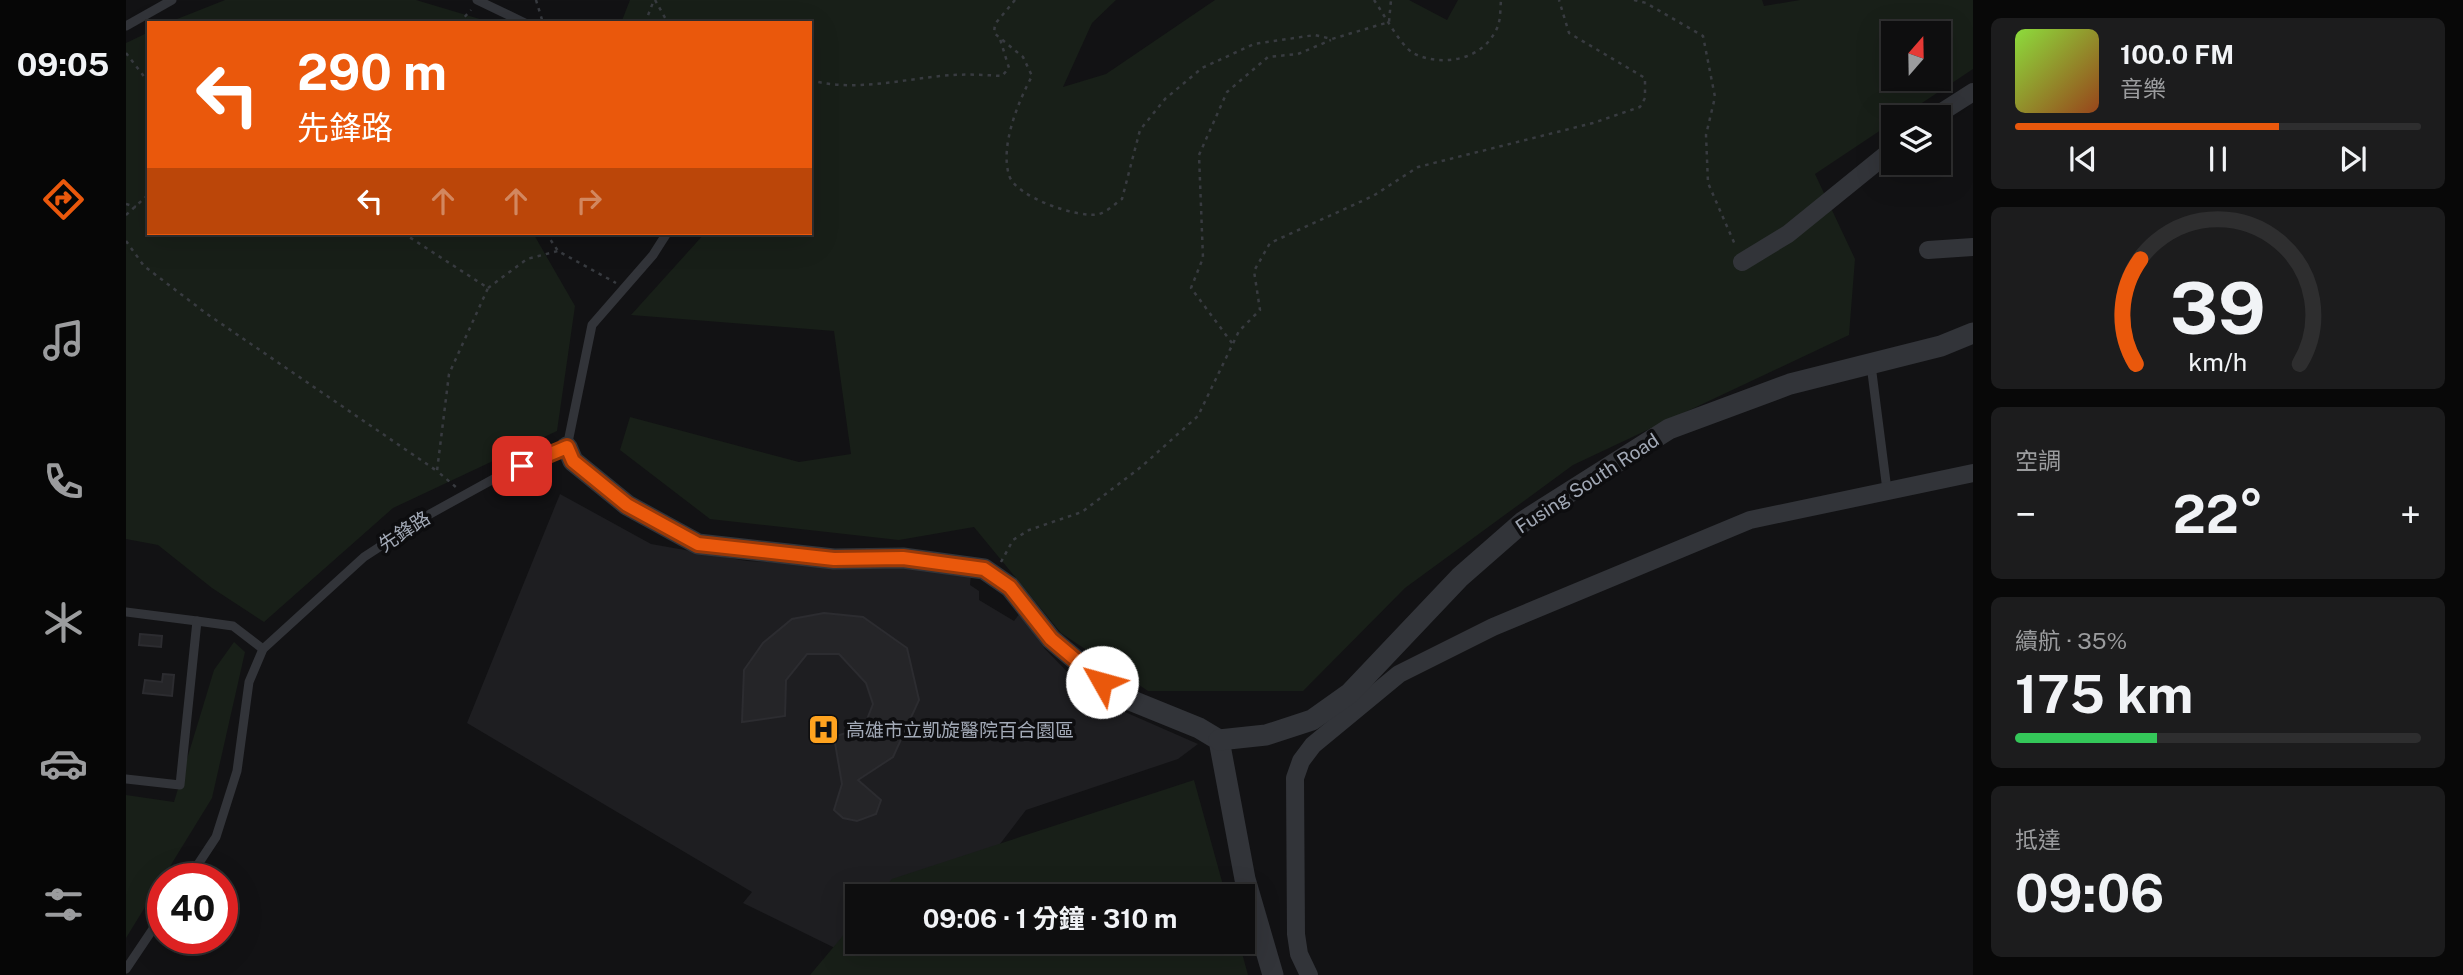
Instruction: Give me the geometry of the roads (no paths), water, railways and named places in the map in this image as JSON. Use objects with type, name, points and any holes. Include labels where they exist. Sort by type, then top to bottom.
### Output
[{"type":"street","points":[[1951,106],[1973,92]]},
{"type":"street","points":[[1742,262],[1788,234],[1881,159]]},
{"type":"street","points":[[1928,250],[1973,247]]},
{"type":"street","name":"Fusing South Road","points":[[1219,740],[1266,735],[1312,720],[1350,693],[1460,577],[1524,521],[1669,429],[1790,384],[1941,346],[1973,333]]},
{"type":"street","points":[[567,447],[573,461],[627,505],[698,544],[834,559],[903,558],[984,569],[1010,587],[1068,656],[1102,682],[1130,700],[1199,728],[1219,740],[1245,879],[1273,975]]},
{"type":"street","points":[[1309,975],[1298,954],[1296,934],[1295,778],[1301,761],[1313,745],[1399,674],[1493,627],[1750,520],[1973,473]]},
{"type":"lane","points":[[126,26],[172,0]]},
{"type":"lane","points":[[474,4],[520,21]]},
{"type":"lane","points":[[567,447],[592,325],[653,255],[666,235]]},
{"type":"lane","points":[[1871,365],[1887,490]]},
{"type":"lane","name":"先鋒路","points":[[199,863],[216,837],[237,771],[249,682],[263,649],[364,557],[499,475],[567,447]]},
{"type":"lane","points":[[126,612],[233,626],[263,649]]},
{"type":"lane","points":[[126,779],[180,785],[197,621]]},
{"type":"lane","points":[[126,969],[147,935]]},
{"type":"place","name":"高雄市立凱旋醫院百合園區","points":[[823,730]]}]
